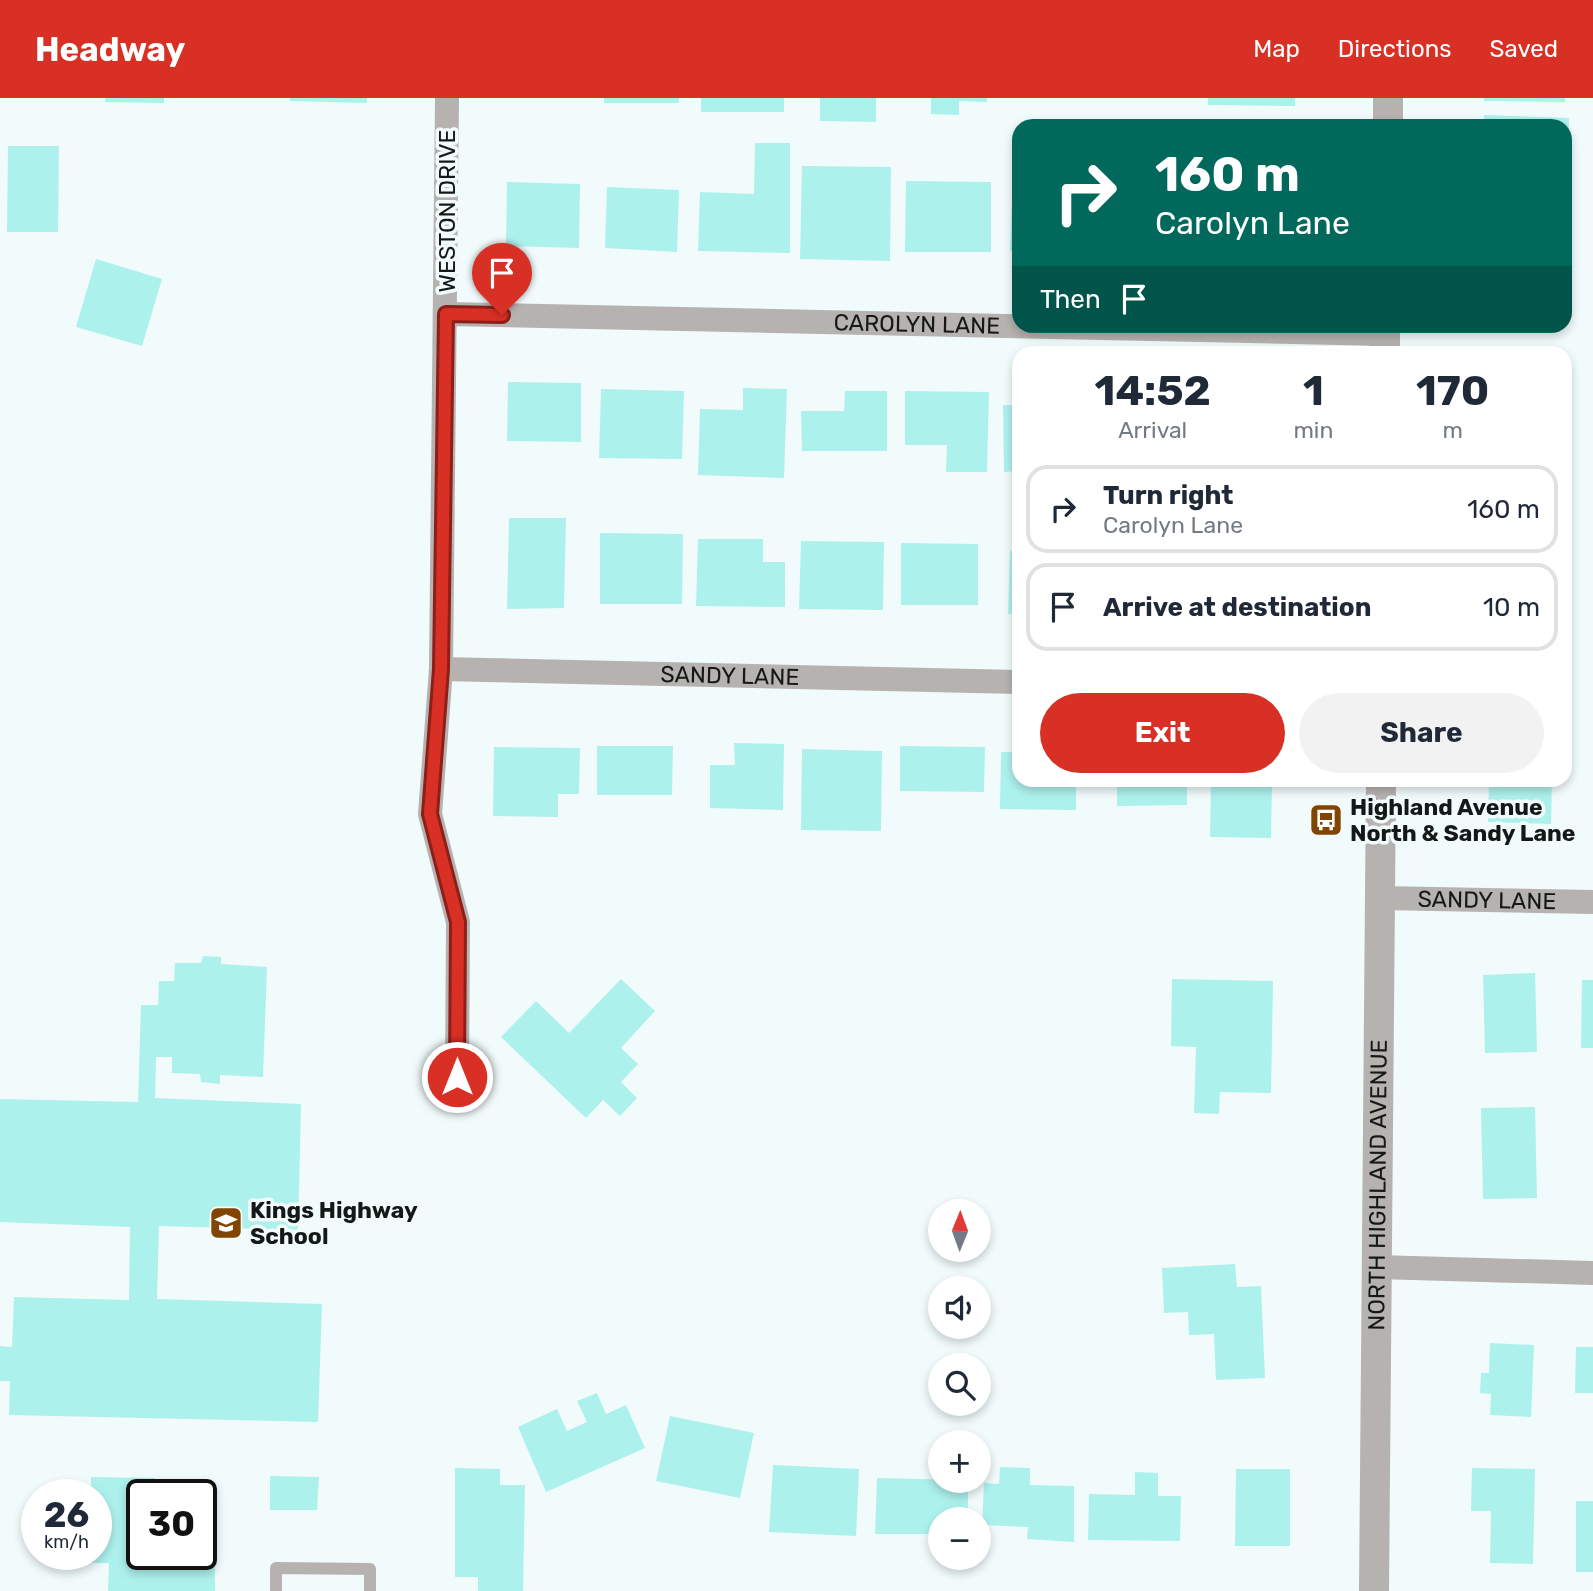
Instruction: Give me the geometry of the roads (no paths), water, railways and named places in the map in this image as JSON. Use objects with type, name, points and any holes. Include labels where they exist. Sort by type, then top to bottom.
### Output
[{"type":"street","name":"WESTON DRIVE","points":[[447,98],[441,669],[430,814],[458,922],[457,1077]]},
{"type":"street","points":[[1388,98],[1388,119]]},
{"type":"street","name":"CAROLYN LANE","points":[[446,314],[1012,328]]},
{"type":"street","name":"CAROLYN LANE","points":[[1189,333],[1385,338]]},
{"type":"street","name":"SANDY LANE","points":[[441,669],[1012,682]]},
{"type":"street","name":"NORTH HIGHLAND AVENUE","points":[[1374,1591],[1381,787]]},
{"type":"street","name":"SANDY LANE","points":[[1380,898],[1593,902]]},
{"type":"street","points":[[1377,1267],[1593,1273]]},
{"type":"lane","points":[[276,1591],[276,1568],[370,1569],[370,1591]]},
{"type":"place","name":"Highland Avenue North & Sandy Lane","points":[[1326,820]]},
{"type":"place","name":"Kings Highway School","points":[[226,1223]]}]
